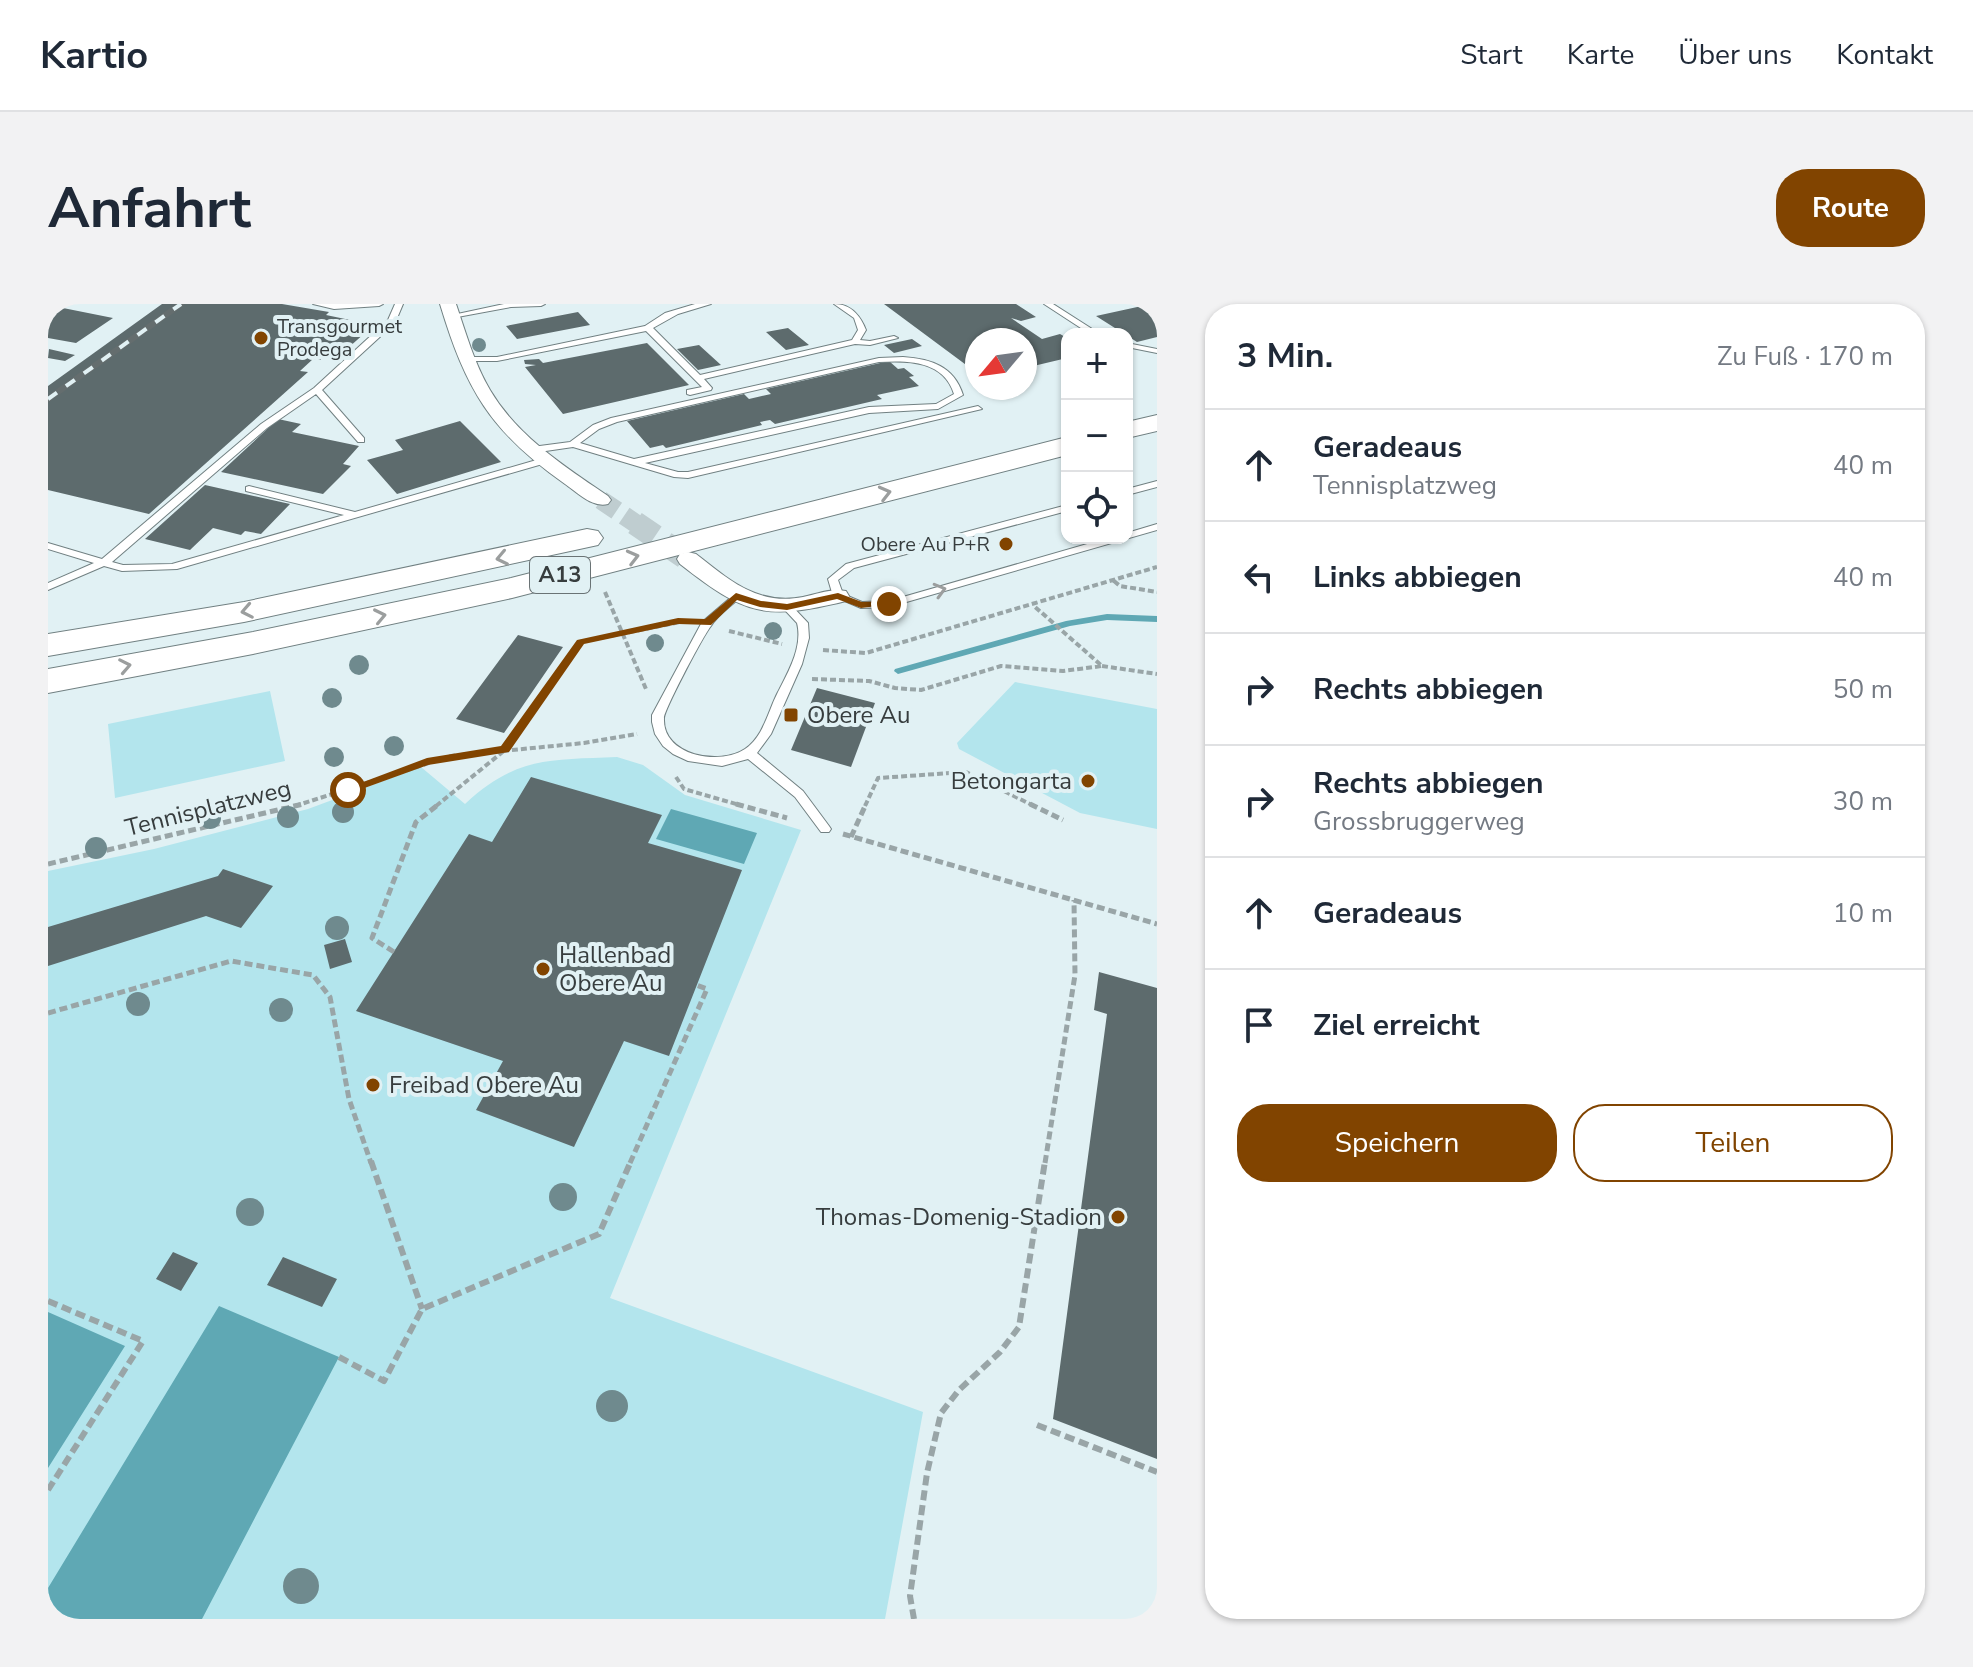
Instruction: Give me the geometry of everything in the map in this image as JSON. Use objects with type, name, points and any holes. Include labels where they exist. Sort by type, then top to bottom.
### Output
[{"type":"highway","points":[[1133,404],[1157,398]]},
{"type":"highway","name":"A13","points":[[48,645],[244,612],[562,545],[1061,421]]},
{"type":"highway","points":[[1133,429],[1157,423]]},
{"type":"highway","name":"A13","points":[[48,681],[253,643],[512,588],[1061,448]]},
{"type":"street","points":[[450,310],[466,359],[484,394],[537,456],[601,500]]},
{"type":"street","points":[[688,559],[736,596],[760,604],[787,607],[838,596]]},
{"type":"lane","points":[[317,304],[379,304]]},
{"type":"lane","points":[[48,587],[105,562],[264,426],[317,390],[392,321],[399,304]]},
{"type":"lane","points":[[450,310],[541,304]]},
{"type":"lane","points":[[466,359],[497,359],[648,328],[661,317],[680,309],[707,304]]},
{"type":"lane","points":[[838,304],[857,317],[862,330],[855,342]]},
{"type":"lane","points":[[1048,304],[1086,328]]},
{"type":"lane","points":[[635,405],[708,388],[648,328]]},
{"type":"lane","points":[[698,378],[855,342],[870,343],[894,338]]},
{"type":"lane","points":[[1133,346],[1157,351]]},
{"type":"lane","points":[[48,546],[122,568],[173,567],[358,515],[537,456],[573,444],[596,427],[614,420],[879,360],[920,359],[951,376],[958,386],[959,395],[938,406],[869,410],[635,462]]},
{"type":"lane","points":[[317,390],[361,440]]},
{"type":"lane","points":[[573,444],[677,475],[688,475],[978,409]]},
{"type":"lane","points":[[869,410],[885,429]]},
{"type":"lane","points":[[1133,490],[1157,484]]},
{"type":"lane","points":[[249,489],[358,515]]},
{"type":"lane","points":[[1061,510],[850,566],[833,579],[838,596],[861,605],[889,604],[1091,544]]},
{"type":"lane","points":[[1133,534],[1157,527]]},
{"type":"lane","points":[[736,596],[707,622],[658,715],[658,729],[676,751],[694,759],[717,762],[749,753],[760,744],[791,678],[801,648],[804,627],[798,615],[787,607]]},
{"type":"lane","points":[[749,753],[799,794],[825,829]]},
{"type":"path","points":[[394,952],[372,938],[416,822],[505,750],[580,642],[678,621],[707,622],[723,630],[801,648],[866,653],[1034,606],[1157,567]]},
{"type":"path","points":[[1113,581],[1120,586],[1157,592]]},
{"type":"path","points":[[604,591],[658,715]]},
{"type":"path","points":[[1034,606],[1102,666]]},
{"type":"path","points":[[791,678],[869,681],[895,688],[921,690],[1001,666],[1063,671],[1102,666],[1157,674]]},
{"type":"path","name":"Tennisplatzweg","points":[[48,864],[306,802],[427,762],[505,750],[608,742],[658,729]]},
{"type":"path","points":[[676,751],[671,769],[684,789],[1157,924]]},
{"type":"path","points":[[851,837],[878,778],[966,772],[1063,820]]},
{"type":"path","points":[[914,1619],[910,1596],[927,1473],[941,1413],[959,1390],[1000,1352],[1019,1327],[1075,975],[1074,900]]},
{"type":"path","points":[[48,1013],[231,961],[313,975],[330,997],[349,1099],[422,1309]]},
{"type":"path","points":[[339,1357],[384,1381],[422,1309],[599,1234],[707,989],[696,985]]},
{"type":"path","points":[[48,1301],[143,1341],[48,1490]]},
{"type":"path","points":[[1037,1425],[1157,1472]]},
{"type":"shaded area","name":"Betongarta","points":[[1015,682],[1157,709],[1157,829],[1080,813],[959,749],[957,743]]},
{"type":"shaded area","points":[[270,691],[285,761],[115,798],[108,724]]},
{"type":"shaded area","name":"Freibad Obere Au","points":[[617,757],[643,765],[685,795],[801,830],[610,1298],[923,1412],[885,1619],[48,1619],[48,871],[154,849],[308,809],[421,767],[465,804],[483,788],[518,769],[553,761]]},
{"type":"shaded area","points":[[671,809],[757,833],[744,864],[656,839]]},
{"type":"shaded area","points":[[219,1306],[339,1357],[202,1619],[48,1619],[48,1588]]},
{"type":"shaded area","points":[[48,1312],[125,1346],[48,1468]]},
{"type":"building","points":[[162,304],[282,304],[329,312],[326,315],[374,325],[348,348],[337,346],[320,360],[313,359],[300,371],[308,372],[149,514],[48,490],[48,386]]},
{"type":"building","points":[[884,304],[1016,304],[1036,317],[1021,321],[1011,318],[1026,328],[965,328],[965,364]]},
{"type":"building","points":[[1157,304],[1157,337],[1137,342],[1133,339],[1133,328],[1115,328],[1096,316]]},
{"type":"building","points":[[48,305],[113,318],[76,343],[48,338]]},
{"type":"building","points":[[578,312],[590,325],[517,339],[506,326]]},
{"type":"building","points":[[788,328],[809,345],[786,350],[766,332]]},
{"type":"building","points":[[1061,335],[1061,359],[1037,365],[1037,336],[1042,339]]},
{"type":"building","points":[[912,339],[922,346],[894,353],[884,345]]},
{"type":"building","points":[[647,343],[689,385],[563,414],[525,367],[536,365],[525,364],[524,360],[539,359],[543,363]]},
{"type":"building","points":[[699,345],[721,365],[698,370],[677,349]]},
{"type":"building","points":[[49,349],[75,355],[65,361],[48,358]]},
{"type":"building","points":[[889,361],[914,376],[909,377],[919,386],[877,395],[882,399],[775,424],[770,420],[760,422],[762,425],[666,448],[663,445],[650,448],[627,421],[744,394],[749,399],[771,394],[766,389]]},
{"type":"building","points":[[278,419],[301,424],[292,432],[359,446],[343,464],[351,466],[323,494],[221,472]]},
{"type":"building","points":[[460,421],[501,462],[397,494],[367,460],[403,450],[395,440]]},
{"type":"building","points":[[205,485],[290,504],[261,534],[245,531],[241,535],[213,528],[190,550],[145,539]]},
{"type":"building","points":[[518,635],[563,647],[504,733],[456,719]]},
{"type":"building","points":[[817,688],[875,703],[851,767],[791,750]]},
{"type":"building","name":"Hallenbad Obere Au","points":[[531,777],[662,815],[648,843],[742,870],[669,1056],[624,1041],[574,1147],[476,1110],[503,1061],[356,1011],[469,834],[492,842]]},
{"type":"building","points":[[223,869],[273,886],[241,928],[206,916],[48,966],[48,927],[218,876]]},
{"type":"building","points":[[345,939],[352,962],[330,969],[324,945]]},
{"type":"building","name":"Thomas-Domenig-Stadion","points":[[1099,972],[1157,988],[1157,1459],[1053,1419],[1107,1014],[1094,1010]]},
{"type":"building","points":[[173,1252],[198,1263],[181,1291],[156,1279]]},
{"type":"building","points":[[283,1257],[337,1279],[322,1307],[267,1285]]},
{"type":"waterway","points":[[898,671],[1069,623],[1107,617],[1157,619]]},
{"type":"tunnel","points":[[601,500],[638,525]]},
{"type":"tunnel","points":[[635,523],[688,559]]},
{"type":"railway","points":[[48,399],[181,304]]},
{"type":"place","name":"Transgourmet Prodega","points":[[261,338]]},
{"type":"place","name":"Obere Au P+R","points":[[1006,544]]},
{"type":"place","name":"Obere Au","points":[[791,715]]},
{"type":"place","name":"Betongarta","points":[[1088,781]]},
{"type":"place","name":"Hallenbad Obere Au","points":[[543,969]]},
{"type":"place","name":"Freibad Obere Au","points":[[373,1085]]},
{"type":"place","name":"Thomas-Domenig-Stadion","points":[[1118,1217]]},
{"type":"route","points":[[348,790],[427,762],[505,750],[580,642],[678,621],[707,622],[736,596],[760,604],[787,607],[838,596],[861,605],[889,604]]}]
